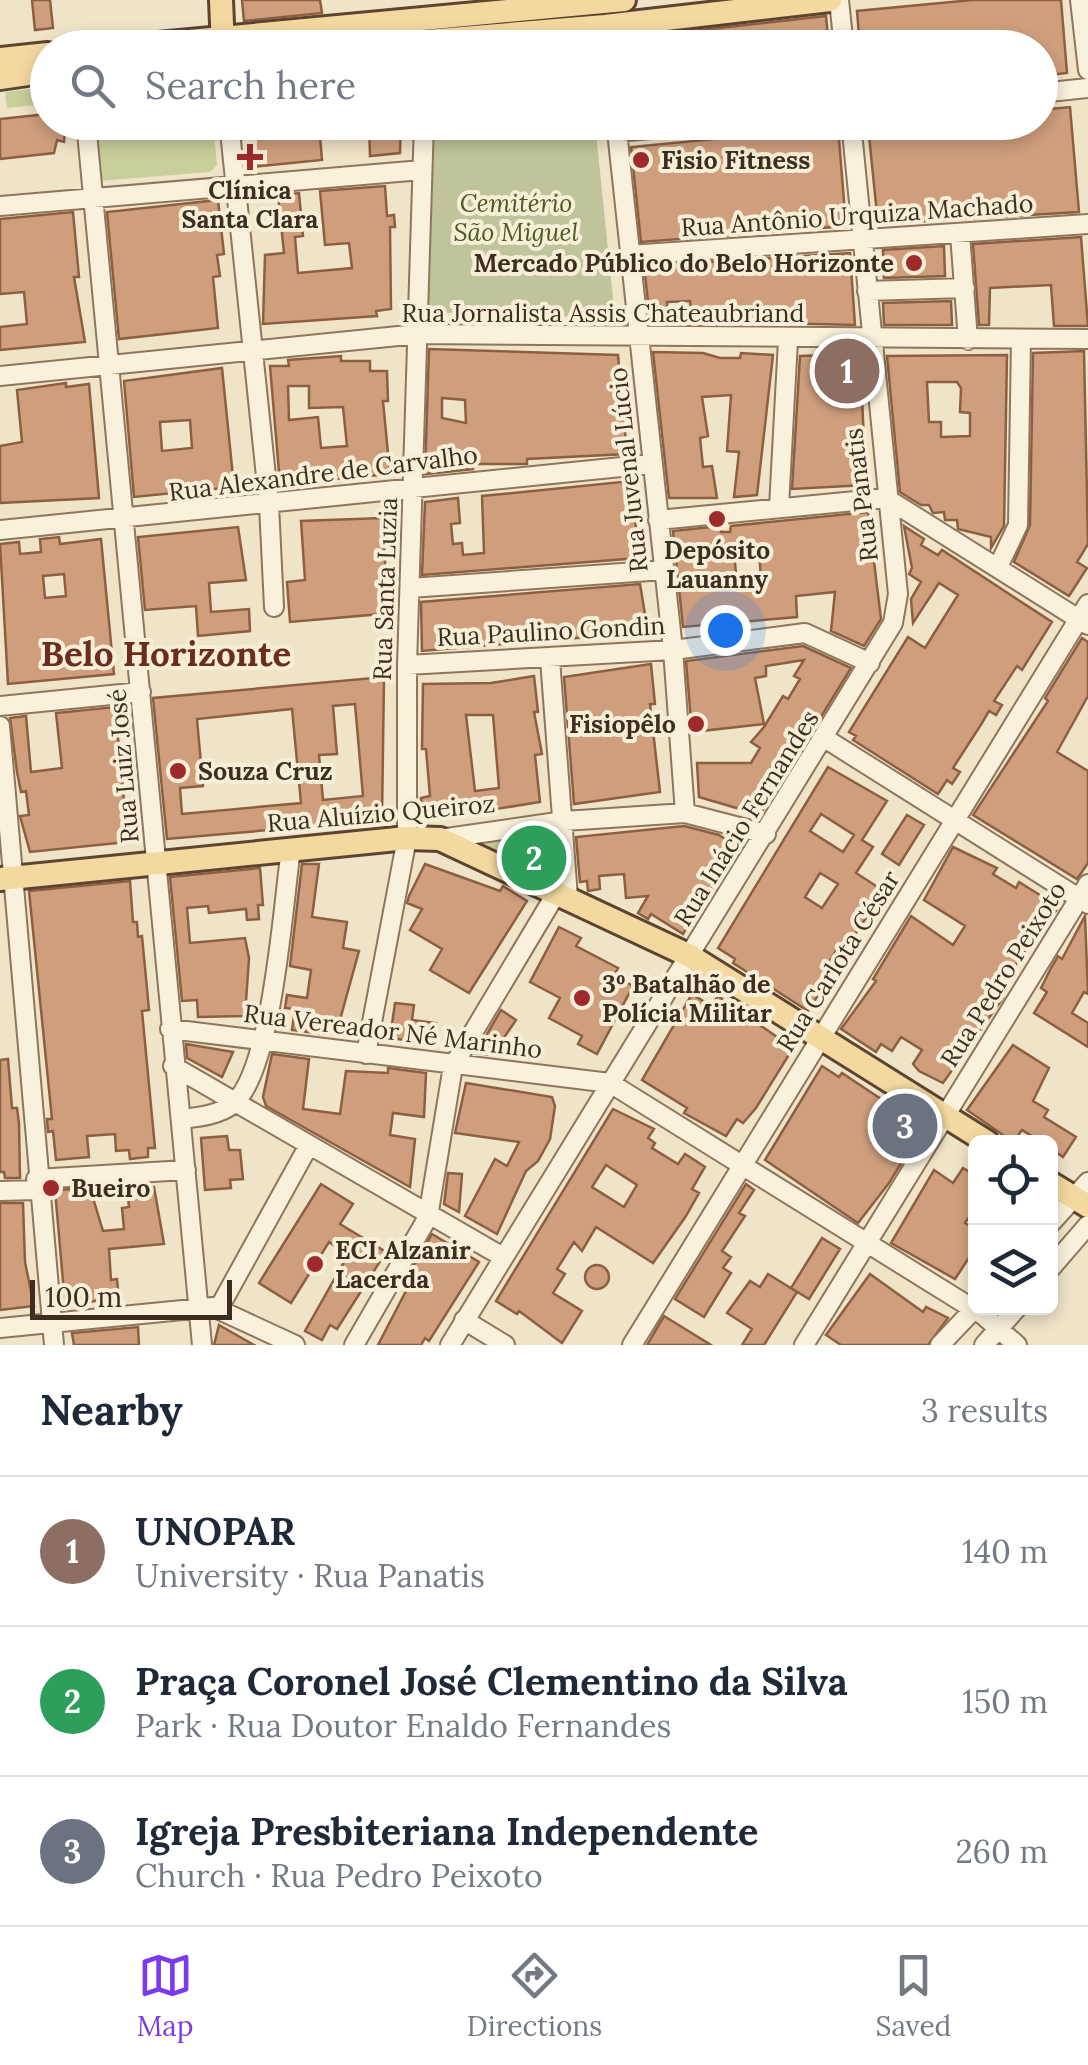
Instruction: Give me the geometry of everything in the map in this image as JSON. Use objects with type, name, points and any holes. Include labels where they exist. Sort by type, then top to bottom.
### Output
[{"type":"main road","points":[[220,0],[222,30]]},
{"type":"main road","points":[[376,30],[830,0]]},
{"type":"main road","points":[[0,58],[30,56]]},
{"type":"main road","points":[[0,78],[30,74]]},
{"type":"main road","name":"Rua Aluízio Queiroz","points":[[8,878],[406,838],[440,840]]},
{"type":"main road","points":[[440,840],[690,956],[975,1135]]},
{"type":"main road","points":[[1058,1186],[1083,1195]]},
{"type":"street","points":[[839,0],[842,30]]},
{"type":"street","points":[[1080,0],[1088,70]]},
{"type":"street","points":[[1058,91],[1088,88]]},
{"type":"street","name":"Rua Luiz José","points":[[88,140],[202,1345]]},
{"type":"street","points":[[232,140],[269,505],[274,607]]},
{"type":"street","name":"Rua Santa Luzia","points":[[366,1054],[406,838],[407,665],[423,140]]},
{"type":"street","name":"Rua Juvenal Lúcio","points":[[618,140],[673,650],[684,813]]},
{"type":"street","name":"Rua Panatis","points":[[853,140],[869,340],[898,594],[894,623]]},
{"type":"street","points":[[0,206],[422,170]]},
{"type":"street","name":"Rua Antônio Urquiza Machado","points":[[629,256],[1088,224]]},
{"type":"street","points":[[960,234],[968,340]]},
{"type":"street","points":[[867,291],[965,288]]},
{"type":"street","name":"Rua Jornalista Assis Chateaubriand","points":[[0,376],[418,334],[788,340],[1088,339]]},
{"type":"street","points":[[780,507],[788,340]]},
{"type":"street","points":[[999,565],[1018,525],[1021,340]]},
{"type":"street","name":"Rua Alexandre de Carvalho","points":[[0,530],[124,521],[412,486],[651,464]]},
{"type":"street","points":[[658,520],[886,498],[1085,616]]},
{"type":"street","points":[[410,588],[664,570]]},
{"type":"street","name":"Rua Carlota César","points":[[632,1345],[738,1166],[1085,616]]},
{"type":"street","name":"Rua Inácio Fernandes","points":[[450,1345],[826,740],[894,623]]},
{"type":"street","name":"Rua Paulino Gondin","points":[[407,665],[673,650],[810,633],[870,663]]},
{"type":"street","points":[[354,1345],[428,1216],[453,1066],[562,895],[564,821],[550,659]]},
{"type":"street","points":[[0,706],[141,692]]},
{"type":"street","points":[[0,726],[8,878],[54,1345]]},
{"type":"street","points":[[826,740],[1085,896]]},
{"type":"street","name":"Rua Aluízio Queiroz","points":[[440,840],[564,821],[684,813],[766,834]]},
{"type":"street","points":[[181,1119],[218,1112],[234,1103],[253,1074],[264,1039],[291,849]]},
{"type":"street","name":"Rua Pedro Peixoto","points":[[804,1345],[1085,896]]},
{"type":"street","name":"Rua Vereador Né Marinho","points":[[170,1029],[610,1083]]},
{"type":"street","points":[[173,1066],[502,1257]]},
{"type":"street","points":[[610,1083],[738,1166],[968,1304]]},
{"type":"street","points":[[220,1308],[308,1145]]},
{"type":"street","points":[[0,1191],[186,1170]]},
{"type":"street","points":[[1058,1217],[1083,1195]]},
{"type":"street","points":[[1058,1260],[1088,1225]]},
{"type":"street","points":[[0,1328],[220,1308],[295,1345]]},
{"type":"street","points":[[940,1345],[968,1315]]},
{"type":"street","points":[[979,1315],[991,1338],[1017,1345]]},
{"type":"street","points":[[991,1338],[1011,1315]]},
{"type":"street","points":[[464,1320],[506,1345]]},
{"type":"green space","points":[[30,89],[30,106],[7,108],[5,92]]},
{"type":"green space","points":[[95,140],[215,140],[217,165],[210,172],[99,181]]},
{"type":"green space","name":"Cemitério São Miguel","points":[[429,140],[597,140],[615,318],[424,312]]},
{"type":"green space","points":[[549,830],[554,878],[474,839]]},
{"type":"building","points":[[32,0],[50,0],[53,28],[35,30]]},
{"type":"building","points":[[242,0],[320,0],[322,13],[244,21]]},
{"type":"building","points":[[972,0],[1061,0],[1067,73],[1058,74],[1058,30],[859,30],[857,11]]},
{"type":"building","points":[[826,16],[827,30],[701,30]]},
{"type":"building","points":[[1070,107],[1079,212],[878,224],[869,140],[1058,140],[1058,108]]},
{"type":"building","points":[[30,116],[30,140],[57,140],[54,153],[0,159],[0,119]]},
{"type":"building","points":[[248,140],[320,140],[322,160],[251,167]]},
{"type":"building","points":[[370,140],[400,140],[400,153],[370,156]]},
{"type":"building","points":[[703,140],[839,140],[846,226],[641,242],[631,147]]},
{"type":"building","points":[[385,186],[387,216],[394,215],[395,227],[390,227],[391,309],[376,311],[377,316],[263,324],[265,255],[284,253],[278,195],[299,193],[303,236],[295,237],[298,273],[352,268],[349,243],[325,245],[320,191]]},
{"type":"building","points":[[218,200],[224,254],[217,255],[220,276],[213,277],[218,328],[119,339],[107,212]]},
{"type":"building","points":[[73,212],[79,277],[74,277],[85,342],[0,350],[0,327],[27,324],[24,292],[0,294],[0,219]]},
{"type":"building","points":[[1081,237],[1088,326],[1054,326],[1051,285],[990,288],[989,325],[979,325],[973,244]]},
{"type":"building","name":"Mercado Público do Belo Horizonte","points":[[944,246],[945,276],[884,278],[883,250]]},
{"type":"building","points":[[850,253],[855,325],[692,321],[690,301],[667,302],[668,321],[650,320],[644,266]]},
{"type":"building","points":[[951,301],[952,325],[884,325],[883,303]]},
{"type":"building","points":[[429,349],[618,355],[627,454],[527,459],[527,464],[473,464],[473,469],[425,474]],"holes":[[[442,398],[465,400],[466,423],[442,418]]]},
{"type":"building","points":[[1084,351],[1088,544],[1077,562],[1087,568],[1069,596],[1014,562],[1030,525],[1033,353]]},
{"type":"building","points":[[653,352],[703,353],[720,358],[740,358],[741,353],[773,355],[757,495],[734,497],[739,452],[727,451],[731,395],[702,397],[708,436],[700,438],[703,467],[712,466],[717,498],[669,498]]},
{"type":"building","points":[[860,354],[866,485],[792,489],[800,356]]},
{"type":"building","points":[[1007,355],[1004,526],[991,548],[991,537],[958,529],[957,520],[945,520],[944,512],[933,513],[929,505],[921,505],[900,492],[887,356]],"holes":[[[927,382],[957,382],[961,388],[960,412],[970,413],[970,436],[941,437],[941,422],[929,422]]]},
{"type":"building","points":[[341,356],[341,361],[370,361],[370,371],[387,371],[388,401],[383,401],[390,474],[280,484],[270,366],[289,366],[288,360]],"holes":[[[288,386],[309,386],[309,408],[343,407],[347,446],[321,448],[318,417],[289,420]]]},
{"type":"building","points":[[222,368],[234,487],[134,497],[124,381]],"holes":[[[190,420],[192,448],[162,451],[160,422]]]},
{"type":"building","points":[[66,383],[66,387],[89,384],[99,498],[0,503],[0,446],[22,442],[17,390]]},
{"type":"building","points":[[631,481],[639,558],[422,575],[425,502],[458,498],[460,523],[451,524],[453,544],[462,543],[463,555],[484,553],[482,496]]},
{"type":"building","points":[[868,512],[881,619],[864,646],[831,631],[835,592],[796,596],[797,617],[683,627],[673,531],[721,526],[721,532],[730,532],[731,526]],"holes":[[[759,550],[761,580],[737,583],[734,553]]]},
{"type":"building","points":[[382,518],[385,593],[379,593],[381,614],[290,622],[287,582],[305,580],[301,521]]},
{"type":"building","points":[[904,526],[924,539],[921,545],[938,555],[942,550],[1052,622],[1022,670],[1017,666],[994,701],[1002,705],[996,715],[989,711],[953,768],[960,772],[952,784],[947,780],[938,794],[853,740],[856,736],[849,732],[908,637],[925,648],[958,595],[939,583],[913,623],[911,599],[921,582],[909,574],[912,568]]},
{"type":"building","points":[[238,527],[246,580],[209,583],[211,612],[249,609],[250,631],[198,636],[196,606],[145,610],[138,537]]},
{"type":"building","points":[[59,537],[60,544],[101,539],[114,674],[8,684],[0,544],[19,542],[20,554],[41,552],[40,539]],"holes":[[[64,574],[66,596],[45,598],[43,576]]]},
{"type":"building","points":[[640,584],[648,632],[422,651],[421,602]]},
{"type":"building","points":[[1082,638],[1088,642],[1088,696],[1057,752],[1088,771],[1088,863],[1077,879],[973,815],[1048,701],[1045,698]]},
{"type":"building","points":[[803,646],[851,668],[787,772],[784,770],[760,815],[699,797],[697,763],[751,763],[760,748],[751,742],[764,727],[783,696],[788,699],[800,679],[794,676],[804,660],[766,666],[766,676],[755,678],[764,724],[692,732],[686,661]]},
{"type":"building","points":[[651,664],[655,704],[650,704],[660,792],[574,804],[564,677]]},
{"type":"building","points":[[534,676],[538,712],[534,712],[542,754],[535,755],[540,802],[421,821],[421,798],[430,796],[426,749],[422,749],[423,684],[491,683]],"holes":[[[466,715],[493,715],[499,788],[475,791]]]},
{"type":"building","name":"Souza Cruz","points":[[384,677],[382,820],[167,839],[153,698]],"holes":[[[355,704],[363,796],[323,800],[319,755],[337,754],[333,706]],[[292,709],[301,803],[182,814],[180,788],[203,786],[197,719]]]},
{"type":"building","points":[[115,707],[128,842],[30,852],[20,816],[29,815],[26,791],[21,792],[10,718],[26,716],[31,772],[62,768],[56,713]]},
{"type":"building","points":[[828,767],[887,801],[862,840],[873,847],[856,873],[884,891],[842,954],[836,951],[825,968],[832,973],[808,1011],[733,963],[735,959],[718,948]],"holes":[[[821,814],[854,835],[843,852],[810,831]],[[820,873],[838,884],[822,908],[805,897]]]},
{"type":"building","points":[[907,815],[924,825],[899,865],[882,854]]},
{"type":"building","points":[[684,826],[719,835],[737,847],[683,934],[651,914],[648,919],[638,913],[648,896],[626,898],[624,874],[599,876],[600,889],[588,891],[587,881],[580,882],[576,837]]},
{"type":"building","points":[[953,847],[997,868],[993,874],[1016,888],[1019,882],[1059,907],[1031,941],[997,994],[1003,998],[943,1083],[919,1071],[913,1064],[922,1050],[901,1037],[892,1051],[881,1044],[876,1052],[841,1029],[876,981],[873,979],[911,916],[953,945],[965,926],[924,900]]},
{"type":"building","points":[[302,864],[319,864],[312,917],[347,922],[343,948],[359,951],[338,1027],[325,1025],[324,1034],[292,1030],[295,1009],[285,1008],[287,995],[307,998],[311,970],[290,966]]},
{"type":"building","points":[[425,864],[500,891],[503,886],[527,901],[469,993],[430,970],[442,949],[410,930],[422,909],[407,903]]},
{"type":"building","points":[[260,868],[263,905],[258,905],[259,919],[247,920],[246,909],[209,913],[208,906],[187,908],[190,943],[245,938],[249,958],[245,1016],[198,1017],[197,1000],[182,1001],[170,877]]},
{"type":"building","points":[[130,881],[133,922],[137,922],[138,937],[142,936],[149,1010],[142,1011],[155,1148],[148,1148],[148,1157],[130,1159],[129,1150],[116,1151],[115,1134],[87,1136],[89,1157],[56,1160],[53,1131],[48,1132],[47,1119],[52,1119],[29,891]]},
{"type":"building","points":[[1085,916],[1088,994],[1084,992],[1072,1013],[1088,1023],[1088,1047],[1034,1013],[1047,992],[1041,988],[1051,968],[1058,956],[1062,959]]},
{"type":"building","points":[[559,927],[581,938],[576,946],[618,968],[614,976],[633,986],[597,1054],[578,1044],[582,1036],[549,1018],[560,998],[530,982]]},
{"type":"building","points":[[692,994],[711,1006],[718,996],[793,1048],[756,1108],[743,1123],[737,1119],[726,1136],[684,1113],[687,1108],[642,1080]]},
{"type":"building","points":[[395,1003],[414,1005],[412,1020],[436,1023],[433,1044],[390,1038]]},
{"type":"building","points":[[501,1010],[516,1020],[492,1055],[476,1053]]},
{"type":"building","points":[[186,1044],[233,1052],[222,1077],[187,1058]]},
{"type":"building","points":[[1013,1045],[1049,1068],[1033,1101],[1048,1110],[1044,1117],[1076,1137],[1063,1157],[1058,1154],[1058,1135],[1030,1135],[1022,1130],[1018,1135],[1003,1135],[967,1110]]},
{"type":"building","points":[[272,1054],[309,1059],[303,1109],[340,1114],[346,1071],[388,1073],[388,1068],[426,1073],[424,1117],[393,1113],[390,1135],[415,1139],[410,1187],[266,1106],[263,1097]]},
{"type":"building","points":[[8,1059],[12,1108],[17,1108],[19,1123],[20,1178],[5,1178],[4,1172],[0,1172],[0,1060]]},
{"type":"building","points":[[822,1066],[839,1077],[842,1073],[902,1113],[905,1108],[923,1120],[924,1126],[889,1183],[858,1223],[765,1160]]},
{"type":"building","points":[[466,1083],[552,1097],[555,1106],[550,1139],[538,1161],[526,1171],[497,1234],[465,1216],[495,1159],[507,1166],[519,1142],[455,1133]]},
{"type":"building","points":[[613,1109],[654,1129],[648,1138],[655,1143],[652,1148],[678,1164],[685,1154],[705,1167],[692,1189],[699,1193],[653,1263],[596,1227],[582,1251],[574,1242],[557,1269],[565,1274],[553,1293],[582,1311],[562,1343],[519,1311],[517,1314],[496,1301]],"holes":[[[606,1165],[637,1185],[624,1207],[592,1187]]]},
{"type":"building","points":[[227,1136],[229,1150],[240,1150],[243,1179],[230,1180],[231,1188],[205,1190],[201,1138]]},
{"type":"building","points":[[963,1168],[968,1171],[968,1259],[955,1279],[891,1243],[934,1170],[953,1183]]},
{"type":"building","points":[[448,1173],[462,1174],[459,1212],[444,1204]]},
{"type":"building","points":[[321,1184],[353,1204],[340,1224],[386,1252],[337,1329],[330,1325],[322,1340],[305,1331],[348,1255],[329,1242],[291,1303],[259,1283]]},
{"type":"building","points":[[746,1184],[754,1190],[739,1213],[745,1216],[722,1251],[731,1257],[723,1268],[731,1273],[704,1317],[675,1299]]},
{"type":"building","points":[[154,1187],[164,1244],[109,1249],[111,1280],[117,1279],[119,1299],[65,1304],[55,1190],[90,1188],[103,1231],[124,1229],[122,1208],[129,1207],[127,1189]]},
{"type":"building","points":[[0,1203],[23,1203],[25,1262],[34,1306],[0,1310]]},
{"type":"building","points":[[432,1234],[479,1262],[429,1341],[425,1338],[421,1345],[378,1345],[407,1289],[402,1286]]},
{"type":"building","points":[[822,1238],[840,1249],[809,1299],[791,1288]]},
{"type":"building","points":[[597,1265],[606,1268],[606,1286],[597,1289],[588,1286],[585,1277],[588,1268]]},
{"type":"building","points":[[768,1274],[797,1292],[764,1345],[742,1345],[752,1329],[727,1313],[750,1281],[760,1287]]},
{"type":"building","points":[[870,1274],[923,1312],[926,1307],[948,1318],[928,1345],[841,1345],[826,1335]]},
{"type":"building","points":[[664,1316],[690,1332],[711,1345],[647,1345]]},
{"type":"building","points":[[219,1325],[254,1345],[214,1345]]},
{"type":"building","points":[[138,1327],[139,1345],[74,1345],[72,1333]]},
{"type":"place","name":"Clínica Santa Clara","points":[[250,157]]},
{"type":"place","name":"Fisio Fitness","points":[[641,160]]},
{"type":"place","name":"Mercado Público do Belo Horizonte","points":[[914,263]]},
{"type":"place","name":"UNOPAR","points":[[847,371]]},
{"type":"place","name":"Depósito Lauanny","points":[[717,519]]},
{"type":"place","name":"Fisiopêlo","points":[[696,724]]},
{"type":"place","name":"Souza Cruz","points":[[178,771]]},
{"type":"place","name":"Praça Coronel José Clementino da Silva","points":[[534,858]]},
{"type":"place","name":"3º Batalhão de Polícia Militar","points":[[582,998]]},
{"type":"place","name":"Igreja Presbiteriana Independente","points":[[905,1126]]},
{"type":"place","name":"Bueiro","points":[[51,1188]]},
{"type":"place","name":"ECI Alzanir Lacerda","points":[[315,1264]]},
{"type":"district","name":"Belo Horizonte","points":[[166,653]]}]
